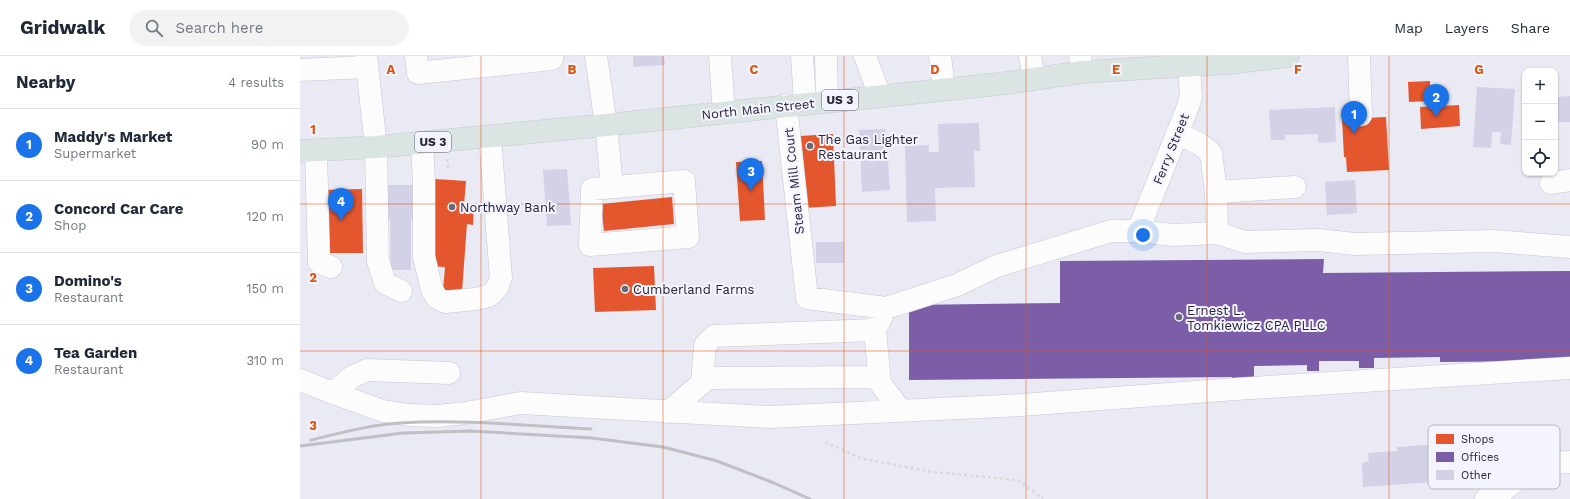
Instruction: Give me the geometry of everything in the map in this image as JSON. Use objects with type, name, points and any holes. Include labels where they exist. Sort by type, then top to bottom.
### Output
[{"type":"main road","name":"North Main Street","points":[[308,151],[376,147],[490,137],[1034,79],[1081,64],[1189,65],[1230,63],[1281,56]]},
{"type":"street","points":[[416,56],[418,72],[552,59],[552,56]]},
{"type":"street","points":[[596,56],[606,125],[612,187]]},
{"type":"street","points":[[720,56],[724,112]]},
{"type":"street","name":"Steam Mill Court","points":[[802,56],[796,104],[803,257],[807,298],[886,308]]},
{"type":"street","points":[[826,56],[828,101]]},
{"type":"street","points":[[865,56],[880,96]]},
{"type":"street","points":[[940,56],[944,89]]},
{"type":"street","points":[[1030,56],[1034,79]]},
{"type":"street","points":[[1359,56],[1361,115]]},
{"type":"street","points":[[300,70],[326,62],[367,62],[376,147],[378,261],[385,283],[401,291]]},
{"type":"street","name":"Ferry Street","points":[[1138,231],[1190,97],[1189,65]]},
{"type":"street","points":[[1177,133],[1200,144],[1211,153],[1216,192],[1217,233]]},
{"type":"street","points":[[422,143],[424,182],[424,257],[432,290],[437,298],[445,302],[490,296],[497,288],[501,278],[490,137]]},
{"type":"street","points":[[308,151],[318,262],[331,267]]},
{"type":"street","points":[[684,181],[688,237],[590,245],[592,189],[612,187],[684,181]]},
{"type":"street","points":[[1216,192],[1295,187]]},
{"type":"street","points":[[901,411],[880,383],[879,377],[875,330],[886,308],[957,285],[996,266],[1111,231],[1138,231],[1173,235],[1217,233],[1245,242],[1318,240],[1355,244],[1493,241],[1570,247]]},
{"type":"street","points":[[668,412],[702,383],[705,345],[714,336],[875,330]]},
{"type":"street","points":[[300,380],[333,394],[383,411],[409,415],[437,416],[459,414],[520,403],[770,417],[1021,405],[1236,389],[1570,368]]},
{"type":"street","points":[[333,394],[352,377],[367,370],[449,373]]},
{"type":"street","points":[[703,378],[879,377]]},
{"type":"street","points":[[1560,463],[1570,462]]},
{"type":"street","points":[[1486,499],[1497,495],[1505,489]]},
{"type":"path","points":[[825,442],[860,458],[932,472],[1018,480],[1043,499]]},
{"type":"building: Shops","points":[[1430,81],[1431,101],[1409,102],[1408,82]]},
{"type":"building: Shops","points":[[1459,105],[1460,126],[1421,129],[1420,107]]},
{"type":"building: Shops","points":[[1386,117],[1389,170],[1347,172],[1346,157],[1344,157],[1342,119]]},
{"type":"building: Shops","points":[[833,134],[836,206],[804,208],[800,136]]},
{"type":"building: Shops","points":[[762,161],[765,220],[740,221],[736,162]]},
{"type":"building: Shops","points":[[435,179],[466,181],[464,205],[474,205],[473,225],[467,224],[462,292],[443,290],[445,267],[428,266]]},
{"type":"building: Shops","points":[[362,189],[363,253],[323,253],[322,190]]},
{"type":"building: Shops","points":[[672,197],[674,224],[604,231],[601,204]]},
{"type":"building: Shops","name":"Cumberland Farms","points":[[654,266],[656,310],[595,312],[593,268]]},
{"type":"building: Offices","points":[[1324,259],[1323,273],[1570,271],[1570,361],[1440,362],[1440,357],[1374,358],[1374,368],[1359,368],[1359,361],[1319,361],[1319,371],[1307,371],[1307,365],[1254,366],[1254,379],[1232,379],[1232,377],[909,380],[909,305],[1060,303],[1060,261]]},
{"type":"building: Other","points":[[633,56],[664,56],[665,65],[633,67]]},
{"type":"building: Other","points":[[1477,87],[1515,89],[1511,145],[1500,144],[1501,132],[1492,132],[1491,148],[1473,147]]},
{"type":"building: Other","points":[[1570,96],[1570,122],[1558,122],[1558,97]]},
{"type":"building: Other","points":[[1335,107],[1336,142],[1318,143],[1318,134],[1285,135],[1285,140],[1271,140],[1269,110]]},
{"type":"building: Other","points":[[979,123],[980,151],[974,151],[975,187],[935,188],[936,221],[907,222],[905,146],[929,145],[929,152],[939,152],[938,124]]},
{"type":"building: Other","points":[[886,129],[890,190],[862,192],[859,130]]},
{"type":"building: Other","points":[[567,169],[571,225],[547,226],[543,170]]},
{"type":"building: Other","points":[[1355,180],[1357,213],[1327,215],[1325,182]]},
{"type":"building: Other","points":[[387,185],[416,185],[416,219],[411,219],[411,270],[391,270],[390,219],[387,219]]},
{"type":"building: Other","points":[[816,242],[844,242],[844,263],[816,263]]},
{"type":"building: Other","points":[[1428,445],[1428,482],[1363,487],[1362,463],[1369,461],[1368,453],[1397,451],[1397,447]]},
{"type":"railway","points":[[311,440],[378,426],[424,422],[496,423],[591,429]]},
{"type":"railway","points":[[300,446],[403,433],[470,431],[592,438],[663,447],[717,461],[810,499]]},
{"type":"place","name":"Concord Car Care","points":[[1436,117]]},
{"type":"place","name":"Maddy's Market","points":[[1354,134]]},
{"type":"place","name":"The Gas Lighter Restaurant","points":[[810,146]]},
{"type":"place","name":"Domino's","points":[[751,191]]},
{"type":"place","name":"Northway Bank","points":[[452,207]]},
{"type":"place","name":"Tea Garden","points":[[341,221]]},
{"type":"place","name":"Cumberland Farms","points":[[625,289]]},
{"type":"place","name":"Ernest L. Tomkiewicz CPA PLLC","points":[[1179,317]]}]
